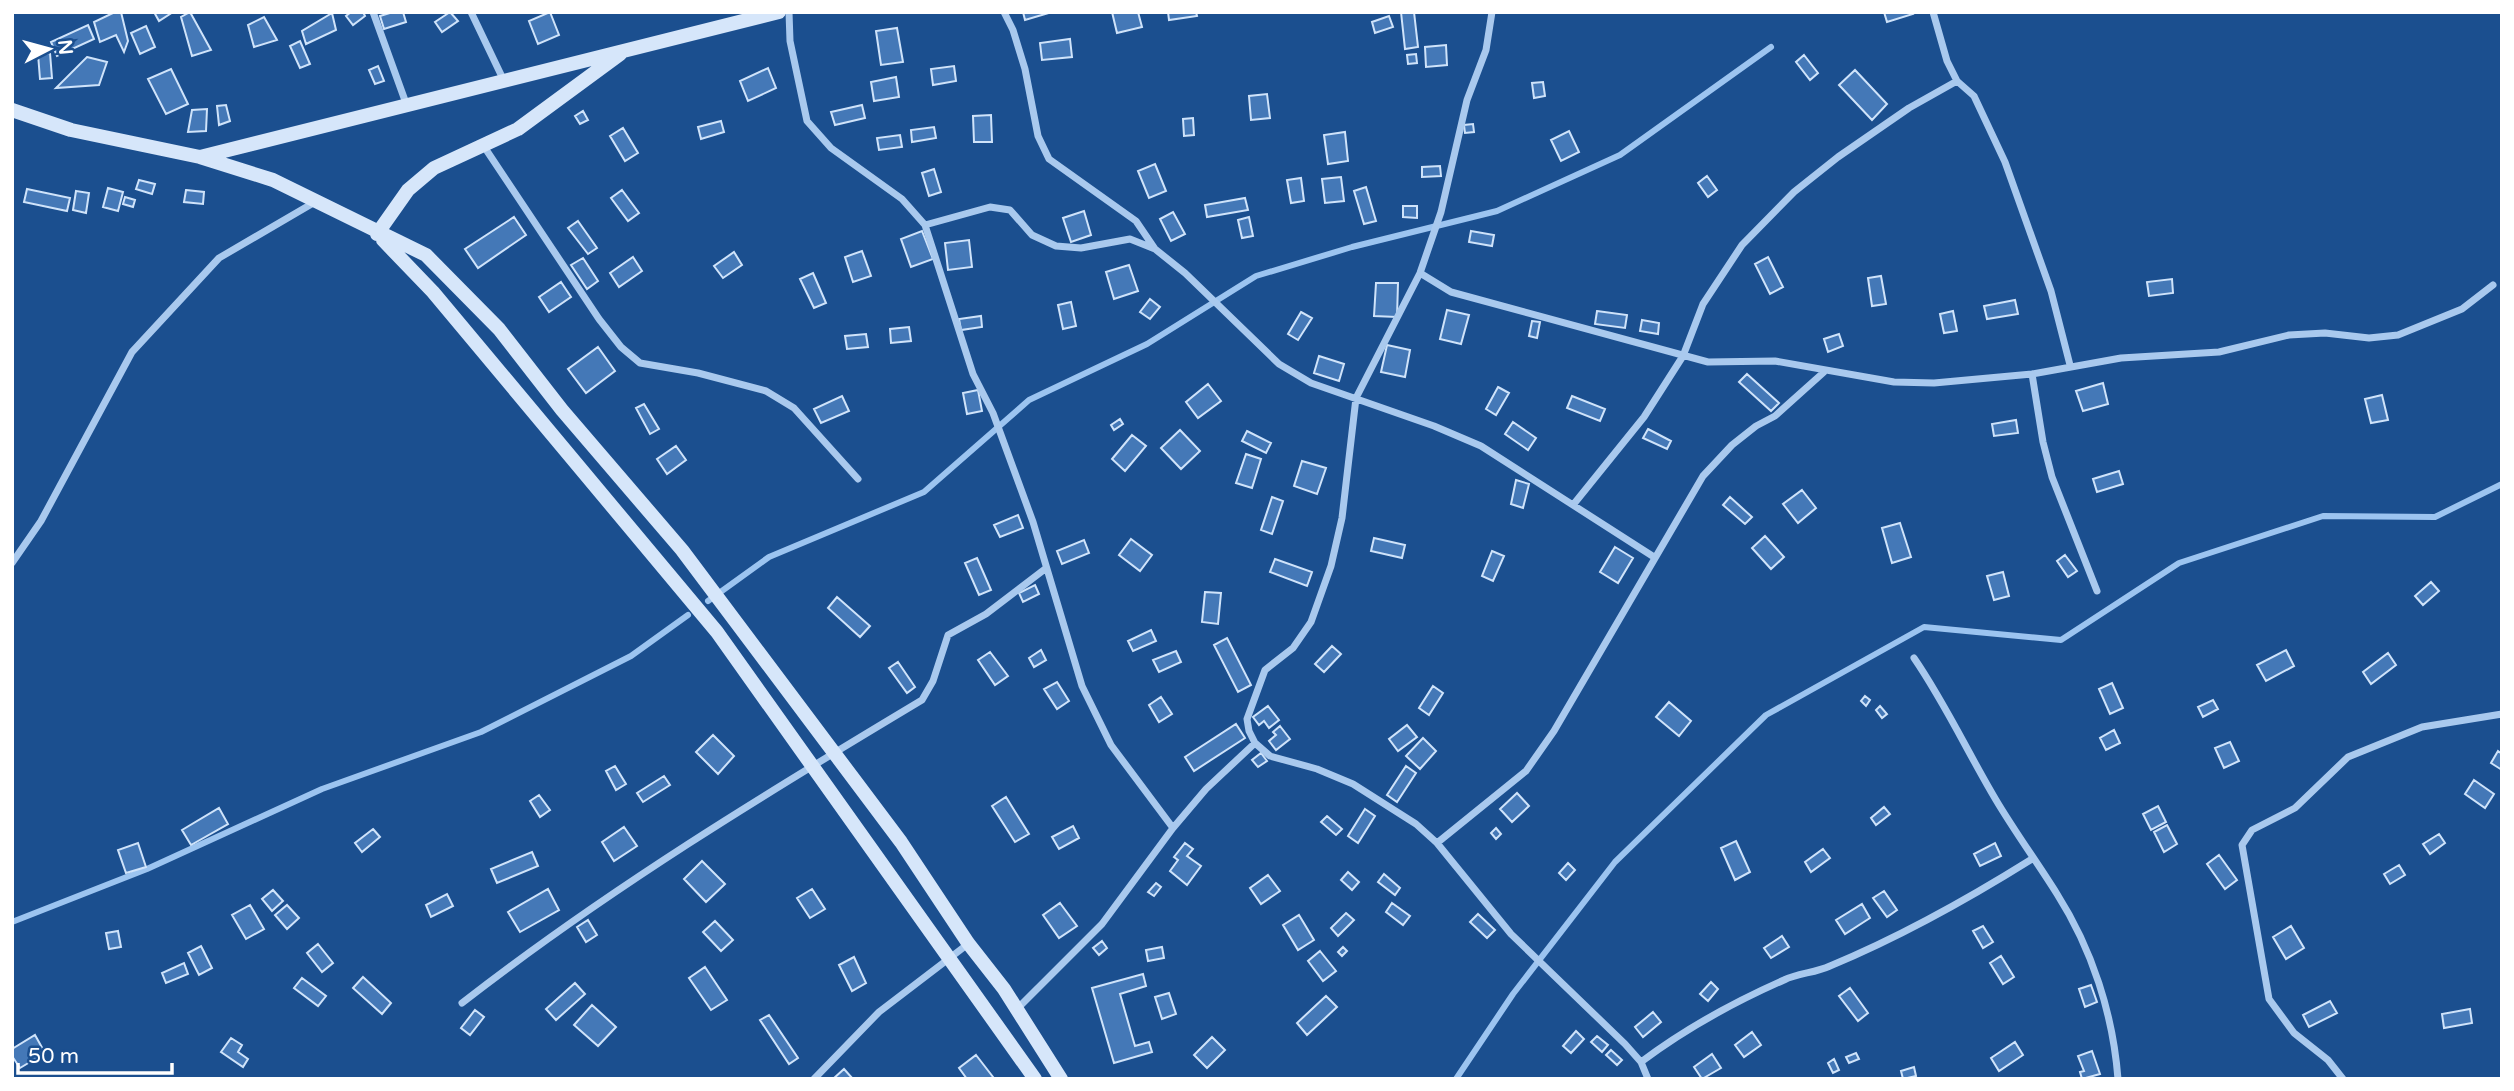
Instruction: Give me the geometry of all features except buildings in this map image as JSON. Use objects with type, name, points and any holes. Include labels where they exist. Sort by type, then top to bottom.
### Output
[{"type":"street","points":[[373,12],[407,106]]},
{"type":"street","points":[[471,12],[504,81]]},
{"type":"street","points":[[201,157],[779,12]]},
{"type":"street","points":[[789,12],[790,41],[807,121],[831,148],[902,199],[925,225],[973,374],[993,413],[1033,522],[1082,686],[1111,745],[1173,828]]},
{"type":"street","points":[[1004,12],[1013,30],[1025,69],[1038,136],[1049,159],[1136,222],[1155,249],[1185,273],[1279,364],[1311,383],[1481,446],[1654,557]]},
{"type":"street","points":[[1492,12],[1486,50],[1467,100],[1441,212],[1420,273],[1356,398],[1342,518],[1331,566],[1311,622],[1293,648],[1265,670],[1247,719],[1255,743],[1270,755],[1286,762],[1317,769],[1353,784],[1416,824],[1437,843],[1511,934],[1641,1062],[1648,1079]]},
{"type":"street","points":[[1933,12],[1947,61],[1956,81],[1975,96],[2005,162],[2051,291],[2070,365]]},
{"type":"street","points":[[377,234],[416,183],[434,168],[518,129],[625,50]]},
{"type":"street","points":[[1573,505],[1644,417],[1683,356],[1703,304],[1742,244],[1794,192],[1838,157],[1909,108],[1956,81]]},
{"type":"street","points":[[12,110],[71,130],[201,157],[273,180],[319,200],[377,234],[426,255],[499,329],[562,410],[682,550],[836,752],[1061,1079]]},
{"type":"street","points":[[482,145],[599,319],[621,347],[640,363],[698,373],[766,391],[794,408],[858,479]]},
{"type":"street","points":[[12,563],[41,521],[132,352],[219,258],[319,200]]},
{"type":"street","points":[[925,225],[990,207],[1010,210],[1032,235],[1056,246],[1081,248],[1130,239],[1155,249]]},
{"type":"street","points":[[377,234],[433,292],[717,632],[1035,1079]]},
{"type":"street","points":[[1420,273],[1451,292],[1708,362],[1775,361],[1824,372],[1847,372],[1894,382],[1934,383],[2032,374],[2070,365],[2219,352],[2289,335],[2325,333],[2369,338],[2398,335],[2462,309],[2493,285]]},
{"type":"street","points":[[1437,843],[1526,771],[1554,731],[1654,557],[1710,468],[1732,445],[1756,426],[1775,416],[1824,372]]},
{"type":"street","points":[[2032,374],[2043,442],[2052,477],[2098,591]]},
{"type":"street","points":[[462,1003],[531,949],[715,826],[922,699],[933,681],[948,635],[986,614],[1045,569]]},
{"type":"street","points":[[1914,658],[1937,692],[1970,755],[2032,859],[2058,895],[2097,978],[2110,1020],[2118,1079]]},
{"type":"street","points":[[2343,1079],[2328,1060],[2294,1033],[2269,999],[2242,845],[2252,830],[2295,808],[2348,757],[2422,727],[2502,714]]},
{"type":"street","points":[[1016,1010],[1102,924],[1173,828],[1206,789],[1255,743]]},
{"type":"street","points":[[1641,1062],[1680,1033],[1786,979],[1827,968],[1883,941],[1980,891],[2032,859]]},
{"type":"street","points":[[814,1079],[879,1012],[968,943]]},
{"type":"waterway","points":[[708,601],[769,557],[924,492],[1029,400],[1147,344],[1256,276],[1352,247],[1497,211],[1620,155],[1771,47]]},
{"type":"waterway","points":[[1456,1079],[1513,994],[1615,862],[1766,715],[1924,627],[2061,640],[2179,563],[2323,516],[2435,517],[2502,484]]},
{"type":"waterway","points":[[12,922],[147,869],[322,789],[481,732],[631,656],[688,615]]}]
